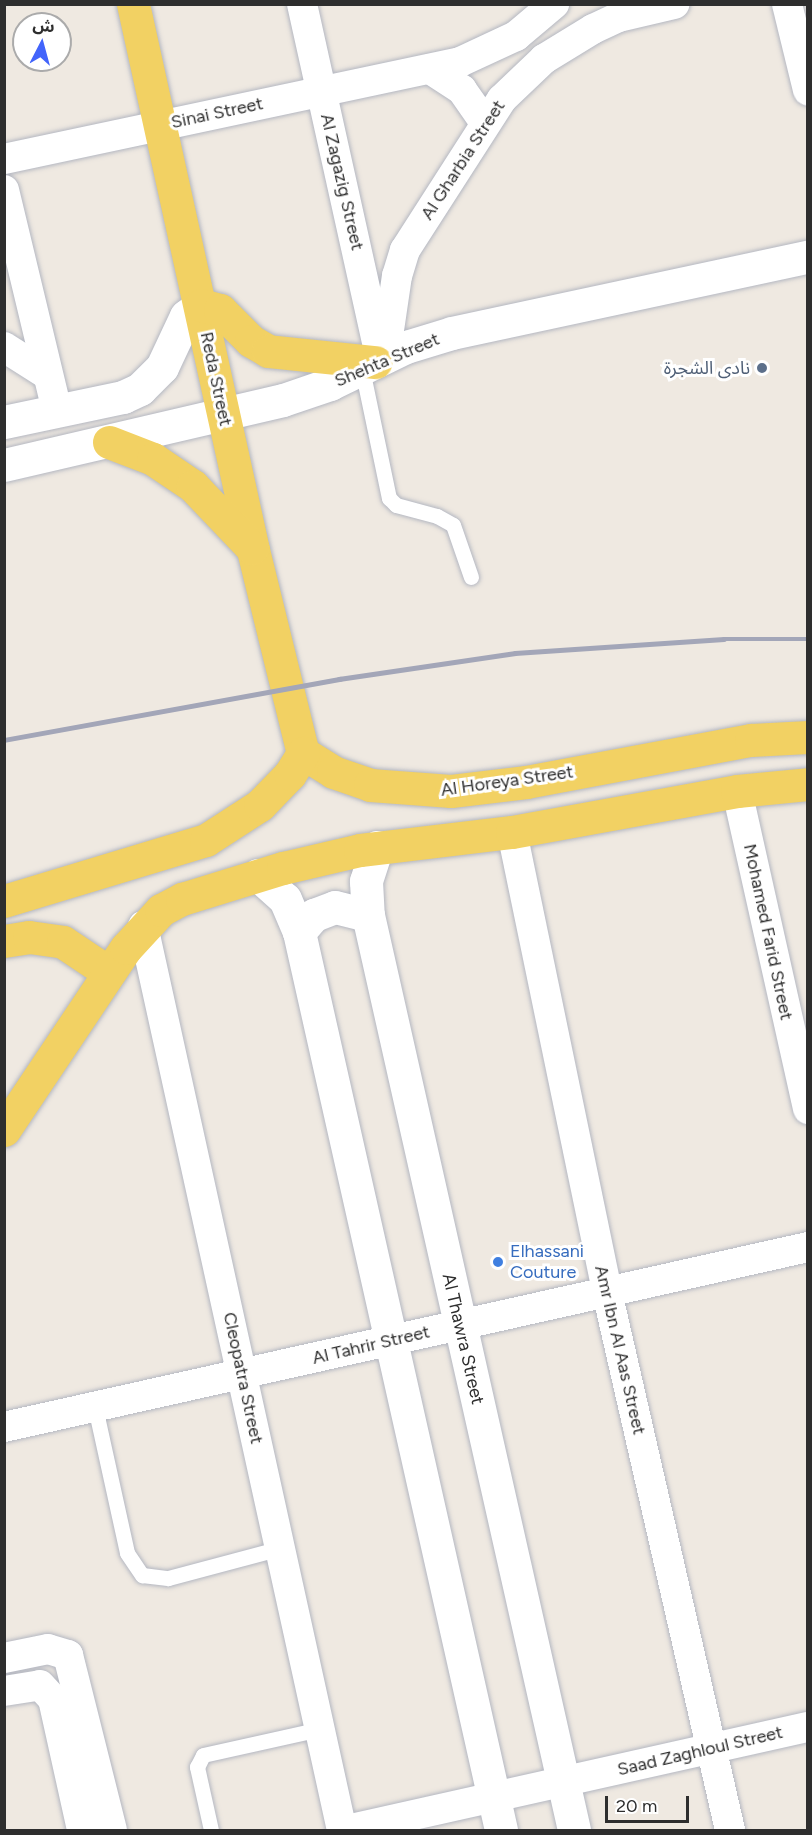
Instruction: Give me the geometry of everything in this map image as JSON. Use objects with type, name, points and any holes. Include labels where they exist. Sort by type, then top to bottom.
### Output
[{"type":"main road","name":"Reda Street","points":[[133,4],[253,550],[303,753]]},
{"type":"main road","points":[[201,306],[220,310],[251,341],[268,351],[376,362]]},
{"type":"main road","points":[[121,440],[193,486],[253,550]]},
{"type":"main road","name":"Al Horeya Street","points":[[303,753],[333,772],[370,785],[451,791],[526,782],[751,740],[807,737]]},
{"type":"main road","points":[[4,901],[186,848],[215,835],[260,805],[290,774],[303,753]]},
{"type":"main road","points":[[633,761],[641,808]]},
{"type":"main road","points":[[4,1131],[108,972],[143,926],[161,910],[182,899],[258,875],[377,847],[457,836],[512,832],[737,791],[807,784]]},
{"type":"main road","points":[[451,791],[457,836]]},
{"type":"main road","points":[[4,941],[29,937],[63,942],[80,949],[108,972]]},
{"type":"street","name":"Al Zagazig Street","points":[[302,4],[376,362]]},
{"type":"street","points":[[609,11],[674,4]]},
{"type":"street","points":[[787,4],[807,90]]},
{"type":"street","points":[[430,69],[489,51],[544,9]]},
{"type":"street","name":"Al Gharbia Street","points":[[376,362],[405,250],[484,122],[544,59],[609,11]]},
{"type":"street","name":"Sinai Street","points":[[4,159],[430,69]]},
{"type":"street","points":[[430,69],[462,90],[484,122]]},
{"type":"street","points":[[4,190],[45,373],[57,411]]},
{"type":"street","name":"Shehta Street","points":[[4,465],[121,440],[307,393],[376,362],[452,333],[807,257]]},
{"type":"street","points":[[4,422],[123,397],[156,375],[186,316],[201,306]]},
{"type":"street","points":[[4,347],[45,373]]},
{"type":"street","points":[[121,440],[123,397]]},
{"type":"street","name":"Mohamed Farid Street","points":[[737,791],[807,1109]]},
{"type":"street","name":"Amr Ibn Al Aas Street","points":[[512,832],[607,1292],[730,1830]]},
{"type":"street","name":"Al Thawra Street","points":[[377,847],[366,881],[368,915],[574,1830]]},
{"type":"street","points":[[258,875],[285,899],[299,932],[501,1830]]},
{"type":"street","points":[[299,932],[314,915],[335,907],[368,915]]},
{"type":"street","name":"Cleopatra Street","points":[[143,926],[344,1830]]},
{"type":"street","name":"Al Tahrir Street","points":[[4,1427],[807,1247]]},
{"type":"street","points":[[4,1658],[48,1649],[68,1655],[112,1830]]},
{"type":"street","points":[[4,1691],[40,1686],[53,1699],[82,1830]]},
{"type":"street","name":"Saad Zaghloul Street","points":[[344,1830],[807,1727]]},
{"type":"lane","points":[[376,362],[389,498],[396,505],[437,516],[453,525],[471,577]]},
{"type":"lane","points":[[95,1407],[127,1553],[142,1575],[168,1578],[281,1548]]},
{"type":"lane","points":[[211,1830],[197,1767],[203,1755],[320,1729]]},
{"type":"railway","points":[[4,740],[339,679],[515,653],[724,639],[808,639]]},
{"type":"place","name":"نادى الشجرة","points":[[762,368]]},
{"type":"place","name":"Elhassani Couture","points":[[498,1262]]}]
